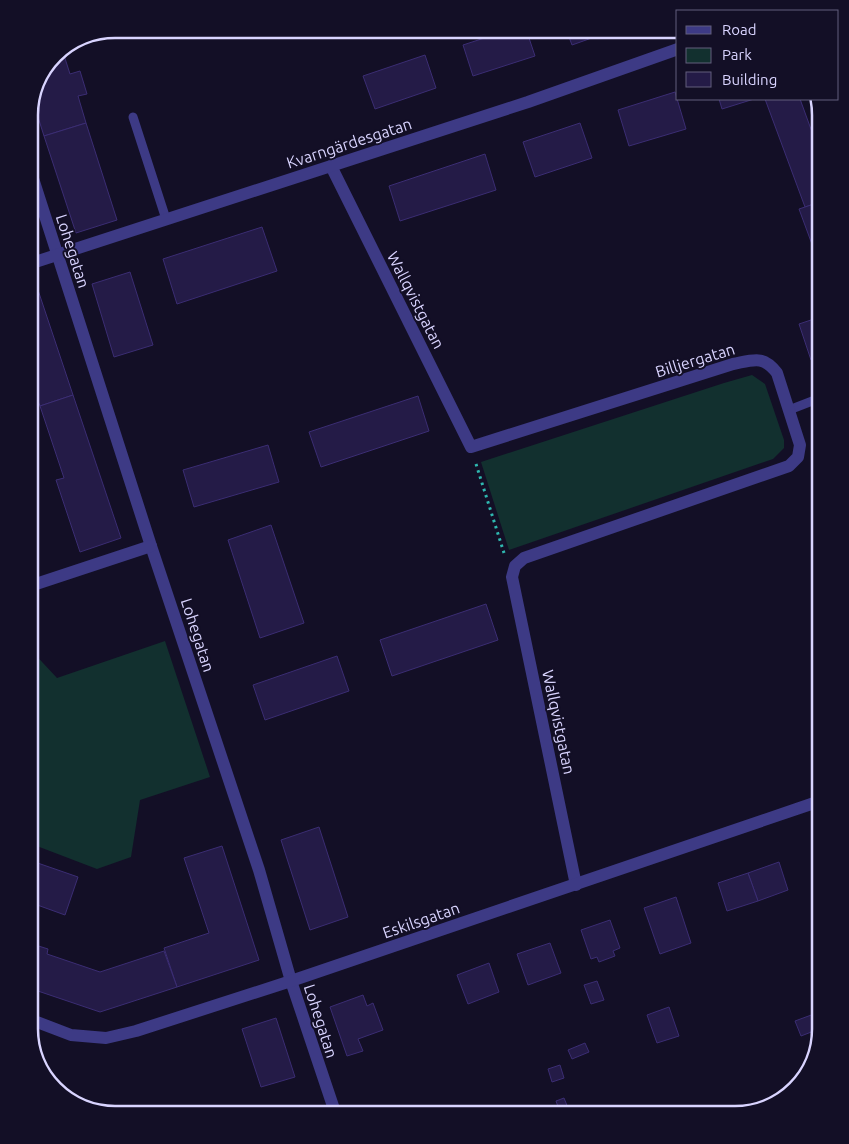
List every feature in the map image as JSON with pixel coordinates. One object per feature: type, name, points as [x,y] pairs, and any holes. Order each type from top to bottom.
[{"type":"street","name":"Kvarngärdesgatan","points":[[38,261],[528,102],[676,50]]},
{"type":"street","name":"Wallqvistgatan","points":[[331,166],[472,446]]},
{"type":"street","name":"Lohegatan","points":[[38,195],[151,546],[259,870],[291,981],[333,1106]]},
{"type":"street","name":"Billjergatan","points":[[472,446],[733,364],[758,359],[770,364],[778,373],[800,445],[798,457],[789,466],[524,558],[514,571]]},
{"type":"street","points":[[38,583],[151,546]]},
{"type":"street","name":"Wallqvistgatan","points":[[514,571],[576,885]]},
{"type":"street","name":"Eskilsgatan","points":[[38,1022],[71,1035],[106,1038],[136,1031],[291,981],[812,804]]},
{"type":"lane","points":[[133,117],[166,219]]},
{"type":"lane","points":[[789,410],[812,401]]},
{"type":"path","points":[[472,446],[484,493],[514,571]]},
{"type":"green space","points":[[752,375],[765,384],[784,440],[784,448],[773,459],[509,550],[481,462]]},
{"type":"green space","points":[[165,641],[210,777],[140,800],[131,857],[97,869],[38,846],[38,658],[57,678]]},
{"type":"building","points":[[484,38],[529,38],[535,56],[473,76],[463,45]]},
{"type":"building","points":[[569,38],[592,38],[572,45]]},
{"type":"building","points":[[425,55],[436,88],[375,109],[363,76]]},
{"type":"building","points":[[64,57],[70,74],[80,71],[87,94],[78,96],[86,123],[44,136],[38,117],[39,100],[43,85],[60,60]]},
{"type":"building","points":[[675,92],[686,129],[629,146],[618,110]]},
{"type":"building","points":[[719,100],[751,100],[722,109]]},
{"type":"building","points":[[765,100],[800,100],[812,132],[812,205],[805,207]]},
{"type":"building","points":[[86,123],[117,220],[76,233],[44,136]]},
{"type":"building","points":[[580,123],[592,158],[535,177],[523,142]]},
{"type":"building","points":[[485,154],[496,190],[400,221],[389,186]]},
{"type":"building","points":[[812,205],[812,244],[799,209]]},
{"type":"building","points":[[262,227],[277,271],[177,304],[163,259]]},
{"type":"building","points":[[130,272],[153,345],[114,357],[92,284]]},
{"type":"building","points":[[38,290],[73,395],[40,406],[38,401]]},
{"type":"building","points":[[812,320],[812,360],[811,360],[799,324]]},
{"type":"building","points":[[73,395],[121,538],[80,552],[56,480],[64,478],[40,406]]},
{"type":"building","points":[[418,396],[429,431],[321,467],[309,432]]},
{"type":"building","points":[[268,445],[279,482],[194,507],[183,470]]},
{"type":"building","points":[[271,525],[304,623],[260,638],[228,540]]},
{"type":"building","points":[[486,604],[498,640],[392,676],[380,640]]},
{"type":"building","points":[[337,656],[349,691],[265,720],[253,685]]},
{"type":"building","points":[[319,827],[348,917],[310,930],[281,840]]},
{"type":"building","points":[[222,846],[259,960],[177,987],[164,948],[209,933],[184,858]]},
{"type":"building","points":[[779,862],[788,890],[758,901],[748,873]]},
{"type":"building","points":[[38,863],[78,877],[65,915],[38,905]]},
{"type":"building","points":[[748,873],[758,901],[727,911],[718,883]]},
{"type":"building","points":[[676,897],[691,943],[660,954],[644,908]]},
{"type":"building","points":[[610,920],[620,948],[613,951],[615,956],[599,962],[597,957],[591,959],[581,930]]},
{"type":"building","points":[[550,943],[561,973],[528,985],[517,954]]},
{"type":"building","points":[[38,946],[48,949],[47,954],[100,972],[164,951],[177,987],[100,1012],[38,991]]},
{"type":"building","points":[[489,963],[499,992],[468,1004],[457,975]]},
{"type":"building","points":[[597,981],[604,1000],[591,1004],[584,985]]},
{"type":"building","points":[[363,995],[367,1006],[373,1003],[383,1030],[358,1039],[363,1051],[347,1056],[330,1007]]},
{"type":"building","points":[[669,1007],[679,1036],[657,1043],[647,1015]]},
{"type":"building","points":[[812,1015],[812,1032],[801,1036],[795,1021]]},
{"type":"building","points":[[276,1018],[295,1077],[261,1087],[242,1029]]},
{"type":"building","points":[[585,1043],[589,1052],[572,1059],[568,1050]]},
{"type":"building","points":[[560,1065],[564,1078],[552,1082],[548,1069]]},
{"type":"building","points":[[564,1098],[567,1106],[558,1106],[556,1101]]}]
